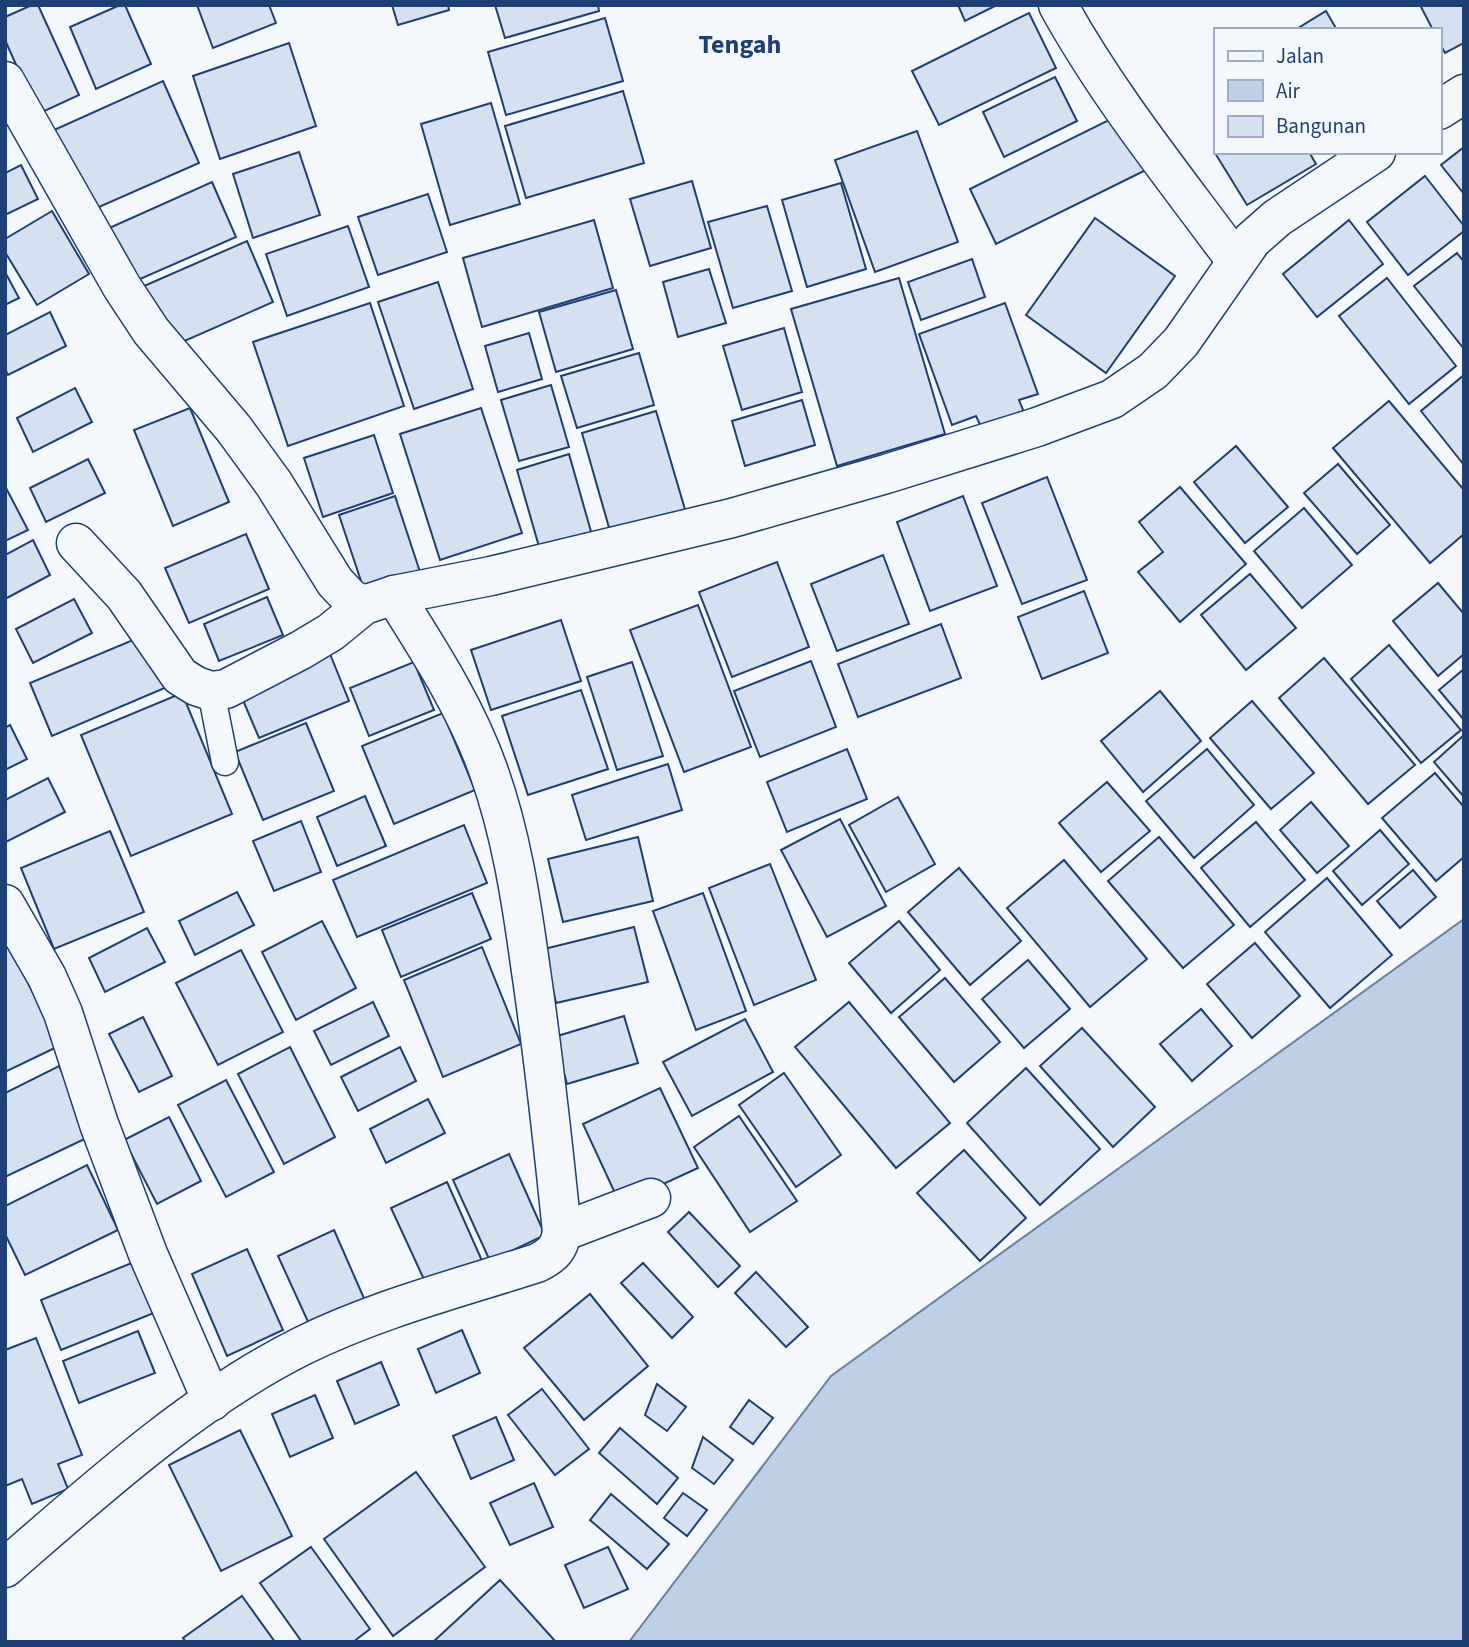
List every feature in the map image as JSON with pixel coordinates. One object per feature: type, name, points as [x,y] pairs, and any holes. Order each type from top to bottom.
[{"type":"street","points":[[1058,5],[1096,67],[1147,141],[1236,261]]},
{"type":"street","points":[[5,81],[122,287],[151,331],[234,429],[274,484],[335,582],[351,599],[379,600],[732,518],[1024,431],[1111,399],[1153,371],[1181,342],[1252,240],[1277,218],[1373,154]]},
{"type":"street","points":[[1441,109],[1464,94]]},
{"type":"street","points":[[76,543],[124,596],[180,676],[211,691],[226,689],[301,650],[379,600]]},
{"type":"street","points":[[5,1568],[99,1487],[212,1401],[302,1346],[354,1324],[549,1257],[555,1254],[559,1244],[562,1232],[552,1133],[530,962],[519,889],[502,814],[489,772],[467,720],[428,649],[379,600]]},
{"type":"street","points":[[5,904],[47,977],[63,1013],[99,1124],[148,1254],[212,1401]]},
{"type":"street","points":[[562,1232],[651,1198]]},
{"type":"lane","points":[[211,691],[225,762]]},
{"type":"water","points":[[1464,919],[1464,1642],[629,1642],[831,1376]]},
{"type":"building","points":[[38,5],[79,95],[38,114],[5,40],[5,17]]},
{"type":"building","points":[[125,5],[151,64],[96,89],[70,27]]},
{"type":"building","points":[[197,5],[269,5],[276,23],[213,48]]},
{"type":"building","points":[[392,5],[448,5],[449,10],[398,25]]},
{"type":"building","points":[[495,5],[598,5],[599,11],[505,38]]},
{"type":"building","points":[[958,5],[997,5],[965,21]]},
{"type":"building","points":[[1420,5],[1464,5],[1464,43],[1445,53],[1441,46],[1441,28],[1432,28]]},
{"type":"building","points":[[1326,11],[1336,28],[1298,28]]},
{"type":"building","points":[[1029,13],[1056,68],[939,125],[912,71]]},
{"type":"building","points":[[605,18],[623,81],[506,115],[488,52]]},
{"type":"building","points":[[289,43],[316,126],[220,159],[193,76]]},
{"type":"building","points":[[1055,77],[1077,121],[1004,157],[983,112]]},
{"type":"building","points":[[163,81],[199,163],[90,211],[54,130]]},
{"type":"building","points":[[623,91],[644,163],[526,198],[505,126]]},
{"type":"building","points":[[491,103],[520,204],[450,225],[421,124]]},
{"type":"building","points":[[1125,112],[1152,167],[996,244],[970,189]]},
{"type":"building","points":[[917,131],[958,242],[875,272],[835,160]]},
{"type":"building","points":[[1464,147],[1464,194],[1441,165]]},
{"type":"building","points":[[299,152],[320,215],[253,238],[233,174]]},
{"type":"building","points":[[1216,154],[1310,154],[1316,164],[1247,205]]},
{"type":"building","points":[[21,165],[38,199],[5,215],[5,173]]},
{"type":"building","points":[[1425,176],[1464,226],[1464,231],[1408,275],[1367,222]]},
{"type":"building","points":[[692,181],[711,248],[650,266],[630,199]]},
{"type":"building","points":[[212,182],[236,237],[131,283],[107,229]]},
{"type":"building","points":[[841,183],[866,269],[807,287],[782,200]]},
{"type":"building","points":[[428,194],[447,252],[378,275],[358,217]]},
{"type":"building","points":[[767,206],[792,291],[733,308],[708,222]]},
{"type":"building","points":[[52,211],[89,274],[37,305],[5,252],[5,239]]},
{"type":"building","points":[[1095,218],[1175,276],[1106,373],[1026,315]]},
{"type":"building","points":[[594,220],[613,288],[482,327],[463,258]]},
{"type":"building","points":[[1349,220],[1383,264],[1317,317],[1283,274]]},
{"type":"building","points":[[348,226],[369,287],[287,316],[266,254]]},
{"type":"building","points":[[247,241],[273,302],[171,347],[144,286]]},
{"type":"building","points":[[1457,253],[1464,262],[1464,349],[1414,286]]},
{"type":"building","points":[[972,259],[985,297],[921,320],[908,282]]},
{"type":"building","points":[[709,269],[726,323],[678,337],[663,282]]},
{"type":"building","points":[[5,272],[19,298],[5,305]]},
{"type":"building","points":[[899,278],[945,434],[837,466],[791,309]]},
{"type":"building","points":[[1387,278],[1456,366],[1409,404],[1339,316]]},
{"type":"building","points":[[438,282],[473,389],[414,409],[378,302]]},
{"type":"building","points":[[616,290],[633,349],[556,372],[539,312]]},
{"type":"building","points":[[370,303],[404,406],[288,446],[253,342]]},
{"type":"building","points":[[1005,303],[1038,394],[1019,400],[1025,415],[983,431],[976,416],[952,425],[919,334]]},
{"type":"building","points":[[50,312],[66,346],[8,375],[5,369],[5,335]]},
{"type":"building","points":[[784,328],[802,392],[742,410],[723,346]]},
{"type":"building","points":[[529,333],[542,379],[498,392],[485,346]]},
{"type":"building","points":[[639,353],[654,405],[577,428],[561,376]]},
{"type":"building","points":[[1464,375],[1464,465],[1421,411]]},
{"type":"building","points":[[551,385],[569,447],[519,461],[501,400]]},
{"type":"building","points":[[75,388],[92,422],[33,452],[17,418]]},
{"type":"building","points":[[802,400],[815,445],[745,466],[732,421]]},
{"type":"building","points":[[1389,401],[1464,490],[1464,534],[1430,563],[1333,448]]},
{"type":"building","points":[[190,408],[229,502],[173,526],[134,430]]},
{"type":"building","points":[[481,408],[522,533],[440,560],[400,434]]},
{"type":"building","points":[[656,411],[689,523],[614,545],[582,433]]},
{"type":"building","points":[[374,435],[393,493],[323,517],[304,458]]},
{"type":"building","points":[[1236,446],[1288,507],[1245,543],[1194,482]]},
{"type":"building","points":[[569,454],[592,535],[540,550],[517,470]]},
{"type":"building","points":[[88,459],[105,493],[46,522],[30,488]]},
{"type":"building","points":[[1338,464],[1390,525],[1357,554],[1304,493]]},
{"type":"building","points":[[1047,477],[1087,580],[1022,604],[982,503]]},
{"type":"building","points":[[5,486],[28,530],[5,541]]},
{"type":"building","points":[[1180,487],[1246,564],[1180,622],[1138,572],[1163,552],[1139,522]]},
{"type":"building","points":[[395,496],[423,581],[367,599],[339,515]]},
{"type":"building","points":[[963,496],[997,586],[930,611],[897,522]]},
{"type":"building","points":[[1304,508],[1352,565],[1302,608],[1254,551]]},
{"type":"building","points":[[246,534],[269,589],[189,623],[165,568]]},
{"type":"building","points":[[33,540],[50,575],[5,599],[5,555]]},
{"type":"building","points":[[883,555],[909,624],[837,651],[811,584]]},
{"type":"building","points":[[777,562],[809,647],[732,677],[699,592]]},
{"type":"building","points":[[1250,574],[1296,628],[1246,670],[1201,615]]},
{"type":"building","points":[[1438,583],[1464,614],[1464,654],[1438,676],[1393,621]]},
{"type":"building","points":[[1084,591],[1108,653],[1042,679],[1018,617]]},
{"type":"building","points":[[267,597],[283,635],[219,661],[204,624]]},
{"type":"building","points":[[74,599],[92,633],[33,663],[16,629]]},
{"type":"building","points":[[698,605],[751,747],[684,772],[630,630]]},
{"type":"building","points":[[561,620],[581,681],[491,710],[471,650]]},
{"type":"building","points":[[941,624],[961,678],[858,717],[838,664]]},
{"type":"building","points":[[145,635],[167,687],[52,736],[30,683]]},
{"type":"building","points":[[1389,645],[1461,730],[1421,763],[1351,679]]},
{"type":"building","points":[[328,649],[349,701],[259,738],[237,686]]},
{"type":"building","points":[[1324,658],[1415,765],[1368,804],[1279,698]]},
{"type":"building","points":[[811,661],[836,727],[760,757],[734,691]]},
{"type":"building","points":[[414,662],[434,710],[369,736],[350,688]]},
{"type":"building","points":[[632,662],[663,756],[617,770],[587,677]]},
{"type":"building","points":[[1464,669],[1464,720],[1439,690]]},
{"type":"building","points":[[581,690],[608,769],[528,795],[502,716]]},
{"type":"building","points":[[1160,691],[1201,741],[1143,792],[1101,741]]},
{"type":"building","points":[[182,693],[232,814],[131,856],[81,735]]},
{"type":"building","points":[[1252,701],[1314,773],[1271,809],[1210,738]]},
{"type":"building","points":[[443,713],[475,790],[394,824],[362,746]]},
{"type":"building","points":[[306,723],[334,791],[263,820],[235,752]]},
{"type":"building","points":[[10,725],[27,759],[5,770],[5,728]]},
{"type":"building","points":[[1464,735],[1464,797],[1434,762]]},
{"type":"building","points":[[847,749],[867,799],[787,832],[767,782]]},
{"type":"building","points":[[1207,749],[1254,805],[1194,858],[1146,801]]},
{"type":"building","points":[[668,764],[682,810],[586,840],[572,795]]},
{"type":"building","points":[[1435,773],[1464,807],[1464,857],[1436,881],[1382,818]]},
{"type":"building","points":[[48,778],[65,812],[6,842],[5,800]]},
{"type":"building","points":[[1107,782],[1150,831],[1101,872],[1059,823]]},
{"type":"building","points":[[365,796],[386,846],[337,866],[317,817]]},
{"type":"building","points":[[898,797],[935,864],[886,892],[849,825]]},
{"type":"building","points":[[1311,802],[1349,846],[1317,873],[1280,830]]},
{"type":"building","points":[[840,819],[886,906],[827,937],[781,850]]},
{"type":"building","points":[[301,821],[321,872],[274,891],[253,841]]},
{"type":"building","points":[[1256,822],[1305,880],[1250,927],[1201,868]]},
{"type":"building","points":[[464,825],[487,883],[357,937],[333,880]]},
{"type":"building","points":[[1380,830],[1409,864],[1362,905],[1333,871]]},
{"type":"building","points":[[110,831],[144,912],[54,949],[21,868]]},
{"type":"building","points":[[638,837],[653,901],[563,922],[548,859]]},
{"type":"building","points":[[1159,837],[1234,925],[1183,968],[1108,881]]},
{"type":"building","points":[[1064,860],[1147,959],[1090,1007],[1007,908]]},
{"type":"building","points":[[770,864],[816,980],[754,1005],[709,888]]},
{"type":"building","points":[[959,868],[1021,941],[970,985],[908,912]]},
{"type":"building","points":[[1413,870],[1436,897],[1400,928],[1377,901]]},
{"type":"building","points":[[1327,878],[1392,955],[1330,1008],[1265,932]]},
{"type":"building","points":[[237,892],[254,925],[195,955],[179,921]]},
{"type":"building","points":[[472,893],[491,939],[401,977],[382,930]]},
{"type":"building","points":[[703,893],[746,1011],[696,1030],[653,911]]},
{"type":"building","points":[[322,921],[356,988],[296,1020],[262,952]]},
{"type":"building","points":[[899,921],[940,970],[891,1013],[849,963]]},
{"type":"building","points":[[634,927],[648,982],[556,1003],[544,949]]},
{"type":"building","points":[[147,928],[165,962],[105,992],[89,958]]},
{"type":"building","points":[[5,936],[59,1046],[5,1072]]},
{"type":"building","points":[[1255,943],[1300,996],[1252,1038],[1207,984]]},
{"type":"building","points":[[482,947],[521,1044],[443,1077],[404,980]]},
{"type":"building","points":[[241,950],[283,1032],[218,1065],[176,983]]},
{"type":"building","points":[[1028,960],[1070,1009],[1024,1048],[982,999]]},
{"type":"building","points":[[945,978],[1000,1042],[954,1082],[899,1017]]},
{"type":"building","points":[[373,1002],[389,1036],[331,1065],[314,1031]]},
{"type":"building","points":[[849,1002],[950,1123],[896,1168],[795,1047]]},
{"type":"building","points":[[1201,1009],[1232,1046],[1192,1081],[1160,1044]]},
{"type":"building","points":[[624,1016],[638,1063],[567,1084],[554,1037]]},
{"type":"building","points":[[143,1017],[172,1076],[139,1092],[109,1034]]},
{"type":"building","points":[[745,1019],[773,1072],[692,1116],[663,1062]]},
{"type":"building","points":[[1082,1028],[1155,1107],[1113,1147],[1040,1066]]},
{"type":"building","points":[[290,1047],[335,1137],[284,1164],[238,1074]]},
{"type":"building","points":[[400,1047],[416,1081],[358,1111],[341,1077]]},
{"type":"building","points":[[59,1066],[93,1135],[5,1177],[5,1093]]},
{"type":"building","points":[[1026,1068],[1100,1149],[1040,1205],[967,1123]]},
{"type":"building","points":[[784,1073],[841,1155],[796,1187],[739,1105]]},
{"type":"building","points":[[226,1080],[274,1172],[226,1197],[178,1105]]},
{"type":"building","points":[[660,1088],[698,1168],[620,1204],[583,1124]]},
{"type":"building","points":[[428,1099],[445,1133],[386,1163],[370,1129]]},
{"type":"building","points":[[739,1116],[797,1201],[750,1232],[694,1147]]},
{"type":"building","points":[[169,1117],[201,1181],[157,1204],[124,1140]]},
{"type":"building","points":[[964,1150],[1026,1218],[980,1261],[917,1193]]},
{"type":"building","points":[[509,1154],[545,1235],[490,1261],[453,1180]]},
{"type":"building","points":[[87,1165],[118,1230],[25,1275],[5,1234],[5,1206]]},
{"type":"building","points":[[447,1182],[483,1263],[428,1288],[391,1208]]},
{"type":"building","points":[[689,1212],[740,1266],[718,1287],[668,1232]]},
{"type":"building","points":[[334,1230],[370,1312],[315,1337],[278,1256]]},
{"type":"building","points":[[247,1249],[283,1330],[227,1356],[192,1274]]},
{"type":"building","points":[[134,1262],[154,1313],[61,1350],[41,1300]]},
{"type":"building","points":[[643,1263],[693,1317],[672,1338],[621,1283]]},
{"type":"building","points":[[756,1272],[808,1327],[786,1347],[735,1293]]},
{"type":"building","points":[[590,1294],[648,1366],[584,1420],[524,1348]]},
{"type":"building","points":[[462,1330],[480,1373],[436,1393],[418,1349]]},
{"type":"building","points":[[138,1331],[155,1373],[79,1403],[63,1361]]},
{"type":"building","points":[[36,1338],[82,1455],[58,1464],[68,1489],[32,1504],[22,1479],[5,1486],[5,1350]]},
{"type":"building","points":[[381,1362],[399,1405],[355,1424],[337,1381]]},
{"type":"building","points":[[657,1384],[686,1407],[667,1431],[645,1415]]},
{"type":"building","points":[[542,1389],[589,1449],[555,1475],[508,1415]]},
{"type":"building","points":[[315,1395],[333,1438],[290,1457],[272,1414]]},
{"type":"building","points":[[749,1400],[773,1418],[753,1444],[730,1427]]},
{"type":"building","points":[[496,1417],[514,1460],[471,1479],[453,1436]]},
{"type":"building","points":[[620,1428],[678,1478],[657,1504],[599,1453]]},
{"type":"building","points":[[240,1430],[292,1536],[221,1571],[169,1465]]},
{"type":"building","points":[[703,1437],[733,1460],[714,1484],[692,1468]]},
{"type":"building","points":[[416,1472],[485,1567],[393,1636],[324,1539]]},
{"type":"building","points":[[534,1483],[553,1527],[510,1545],[490,1503]]},
{"type":"building","points":[[683,1493],[707,1510],[687,1536],[664,1518]]},
{"type":"building","points":[[611,1494],[669,1544],[647,1569],[590,1520]]},
{"type":"building","points":[[311,1547],[370,1629],[353,1642],[302,1642],[260,1583]]},
{"type":"building","points":[[608,1547],[628,1589],[584,1608],[565,1565]]},
{"type":"building","points":[[500,1580],[556,1642],[433,1642]]},
{"type":"building","points":[[242,1596],[275,1642],[186,1642],[183,1638]]},
{"type":"district","name":"Tengah","points":[[740,44]]}]
